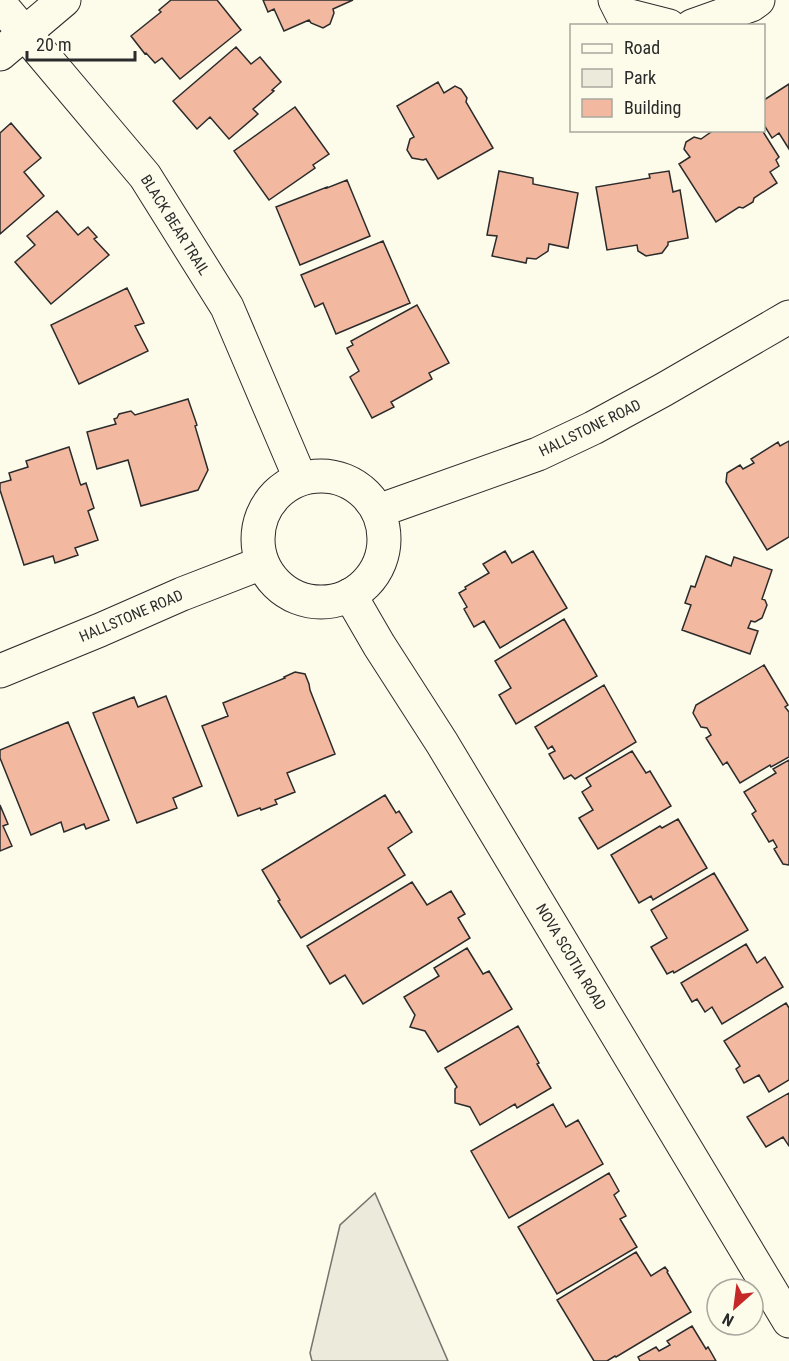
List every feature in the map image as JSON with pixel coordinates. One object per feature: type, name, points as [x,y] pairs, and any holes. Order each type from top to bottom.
[{"type":"street","points":[[0,54],[64,0]]},
{"type":"street","points":[[698,24],[751,5],[758,0]]},
{"type":"street","name":"BLACK BEAR TRAIL","points":[[0,4],[145,176],[227,307],[300,478]]},
{"type":"street","points":[[616,13],[661,24]]},
{"type":"street","name":"HALLSTONE ROAD","points":[[378,511],[538,454],[594,428],[789,317]]},
{"type":"street","points":[[315,475],[345,480],[370,498],[378,511],[383,526],[382,557],[366,583],[339,600],[309,601],[294,596],[280,588],[262,563],[257,534],[260,519],[275,494],[300,478],[315,475]]},
{"type":"street","name":"HALLSTONE ROAD","points":[[0,671],[182,594],[262,563]]},
{"type":"street","name":"NOVA SCOTIA ROAD","points":[[350,595],[442,743],[789,1321]]},
{"type":"green space","points":[[375,1193],[448,1361],[312,1361],[310,1353],[340,1225]]},
{"type":"building","points":[[171,0],[217,0],[241,30],[180,79],[162,58],[155,63],[131,36],[161,12],[159,10]]},
{"type":"building","points":[[263,0],[353,0],[333,9],[330,24],[323,28],[309,20],[284,31],[274,9],[268,12]]},
{"type":"building","points":[[236,47],[251,64],[260,57],[281,82],[253,109],[258,114],[229,139],[210,117],[197,129],[173,101]]},
{"type":"building","points":[[438,82],[444,93],[455,86],[461,89],[467,98],[466,102],[493,148],[438,179],[426,159],[412,158],[407,150],[410,139],[414,137],[397,106]]},
{"type":"building","points":[[789,84],[789,149],[779,133],[772,138],[765,127],[765,99]]},
{"type":"building","points":[[295,107],[329,154],[313,165],[315,168],[269,200],[234,151]]},
{"type":"building","points":[[11,123],[41,158],[24,172],[44,196],[0,234],[0,133]]},
{"type":"building","points":[[711,132],[763,132],[779,157],[776,160],[779,166],[770,172],[777,183],[754,198],[753,202],[743,208],[739,207],[716,222],[679,164],[690,157],[684,149],[686,142],[694,137],[701,139]]},
{"type":"building","points":[[499,171],[533,178],[533,184],[578,193],[568,248],[549,244],[548,251],[536,259],[527,258],[526,263],[492,256],[497,236],[487,235]]},
{"type":"building","points":[[669,171],[673,192],[680,190],[688,238],[668,242],[662,253],[646,256],[638,251],[637,245],[607,250],[596,187],[650,178],[649,174]]},
{"type":"building","points":[[347,180],[370,236],[300,265],[276,207]]},
{"type":"building","points":[[57,211],[78,235],[88,227],[97,237],[94,239],[109,255],[51,304],[15,262],[35,245],[27,236]]},
{"type":"building","points":[[383,241],[410,303],[336,334],[323,303],[315,307],[301,275]]},
{"type":"building","points":[[127,288],[144,323],[135,326],[148,351],[79,384],[51,325]]},
{"type":"building","points":[[417,305],[449,363],[429,373],[432,379],[391,402],[394,407],[372,418],[350,377],[359,371],[347,348],[353,345],[351,341]]},
{"type":"building","points":[[188,399],[208,470],[198,490],[141,506],[128,460],[97,469],[87,432],[116,424],[114,419],[119,414],[131,411],[135,415]]},
{"type":"building","points":[[789,441],[789,537],[767,550],[726,482],[727,473],[740,465],[743,469],[754,463],[751,459],[778,442],[780,446]]},
{"type":"building","points":[[69,447],[80,483],[81,485],[86,483],[94,508],[88,511],[98,540],[75,548],[78,555],[55,563],[53,556],[24,565],[0,490],[0,483],[11,480],[9,473],[28,467],[26,461]]},
{"type":"building","points":[[505,551],[512,563],[533,551],[567,608],[500,648],[484,621],[474,627],[464,609],[467,607],[459,593],[489,573],[483,564]]},
{"type":"building","points":[[706,556],[731,566],[734,557],[772,570],[762,599],[767,605],[762,618],[755,622],[751,621],[748,628],[758,631],[750,654],[682,630],[691,605],[685,603],[691,586],[695,587]]},
{"type":"building","points":[[564,619],[597,676],[516,724],[499,695],[511,688],[495,661]]},
{"type":"building","points":[[764,665],[788,705],[785,707],[789,712],[789,757],[771,767],[770,765],[740,783],[727,762],[723,765],[706,738],[711,735],[707,728],[701,727],[693,713],[696,705]]},
{"type":"building","points":[[295,672],[305,674],[335,754],[287,773],[295,792],[275,800],[277,804],[238,816],[202,726],[228,716],[223,703]]},
{"type":"building","points":[[604,685],[636,742],[575,779],[571,775],[564,779],[549,754],[555,751],[552,746],[548,749],[535,727]]},
{"type":"building","points":[[166,696],[202,786],[173,798],[177,808],[137,823],[93,713],[134,697],[138,707]]},
{"type":"building","points":[[68,722],[109,820],[86,829],[84,824],[64,832],[61,822],[31,835],[0,758],[0,750]]},
{"type":"building","points":[[632,751],[646,773],[650,771],[671,806],[598,849],[579,818],[593,810],[582,792],[591,786],[586,778]]},
{"type":"building","points":[[789,760],[789,865],[783,864],[774,849],[777,847],[773,840],[769,842],[752,814],[756,811],[744,792],[776,773],[773,769]]},
{"type":"building","points":[[385,795],[396,813],[399,811],[412,832],[388,848],[405,875],[301,938],[262,870]]},
{"type":"building","points":[[0,805],[8,824],[3,826],[12,846],[0,851]]},
{"type":"building","points":[[678,819],[707,868],[653,900],[651,896],[639,903],[611,855],[660,826],[662,828]]},
{"type":"building","points":[[714,873],[748,930],[674,973],[673,971],[667,974],[651,947],[667,938],[651,910]]},
{"type":"building","points":[[412,882],[427,905],[451,891],[465,914],[458,918],[470,938],[363,1004],[345,975],[330,984],[307,946]]},
{"type":"building","points":[[746,944],[757,963],[765,957],[783,987],[722,1024],[712,1007],[705,1012],[697,999],[692,1002],[681,983]]},
{"type":"building","points":[[467,948],[483,974],[489,971],[512,1009],[438,1052],[425,1031],[410,1027],[415,1015],[404,997],[439,976],[434,968]]},
{"type":"building","points":[[786,1003],[789,1008],[789,1080],[769,1092],[759,1075],[744,1083],[736,1069],[740,1066],[724,1041]]},
{"type":"building","points":[[518,1026],[551,1088],[517,1108],[515,1104],[480,1125],[470,1107],[455,1103],[457,1087],[445,1068]]},
{"type":"building","points":[[789,1093],[789,1146],[783,1137],[766,1147],[747,1117]]},
{"type":"building","points":[[553,1104],[566,1127],[578,1120],[603,1164],[509,1218],[471,1151]]},
{"type":"building","points":[[609,1173],[619,1191],[614,1195],[626,1216],[620,1219],[637,1247],[557,1294],[518,1227]]},
{"type":"building","points":[[636,1252],[651,1276],[665,1267],[691,1312],[616,1357],[607,1361],[594,1361],[557,1300]]},
{"type":"building","points":[[692,1326],[716,1361],[640,1361],[638,1357],[656,1347],[659,1351],[670,1345],[667,1341]]}]
